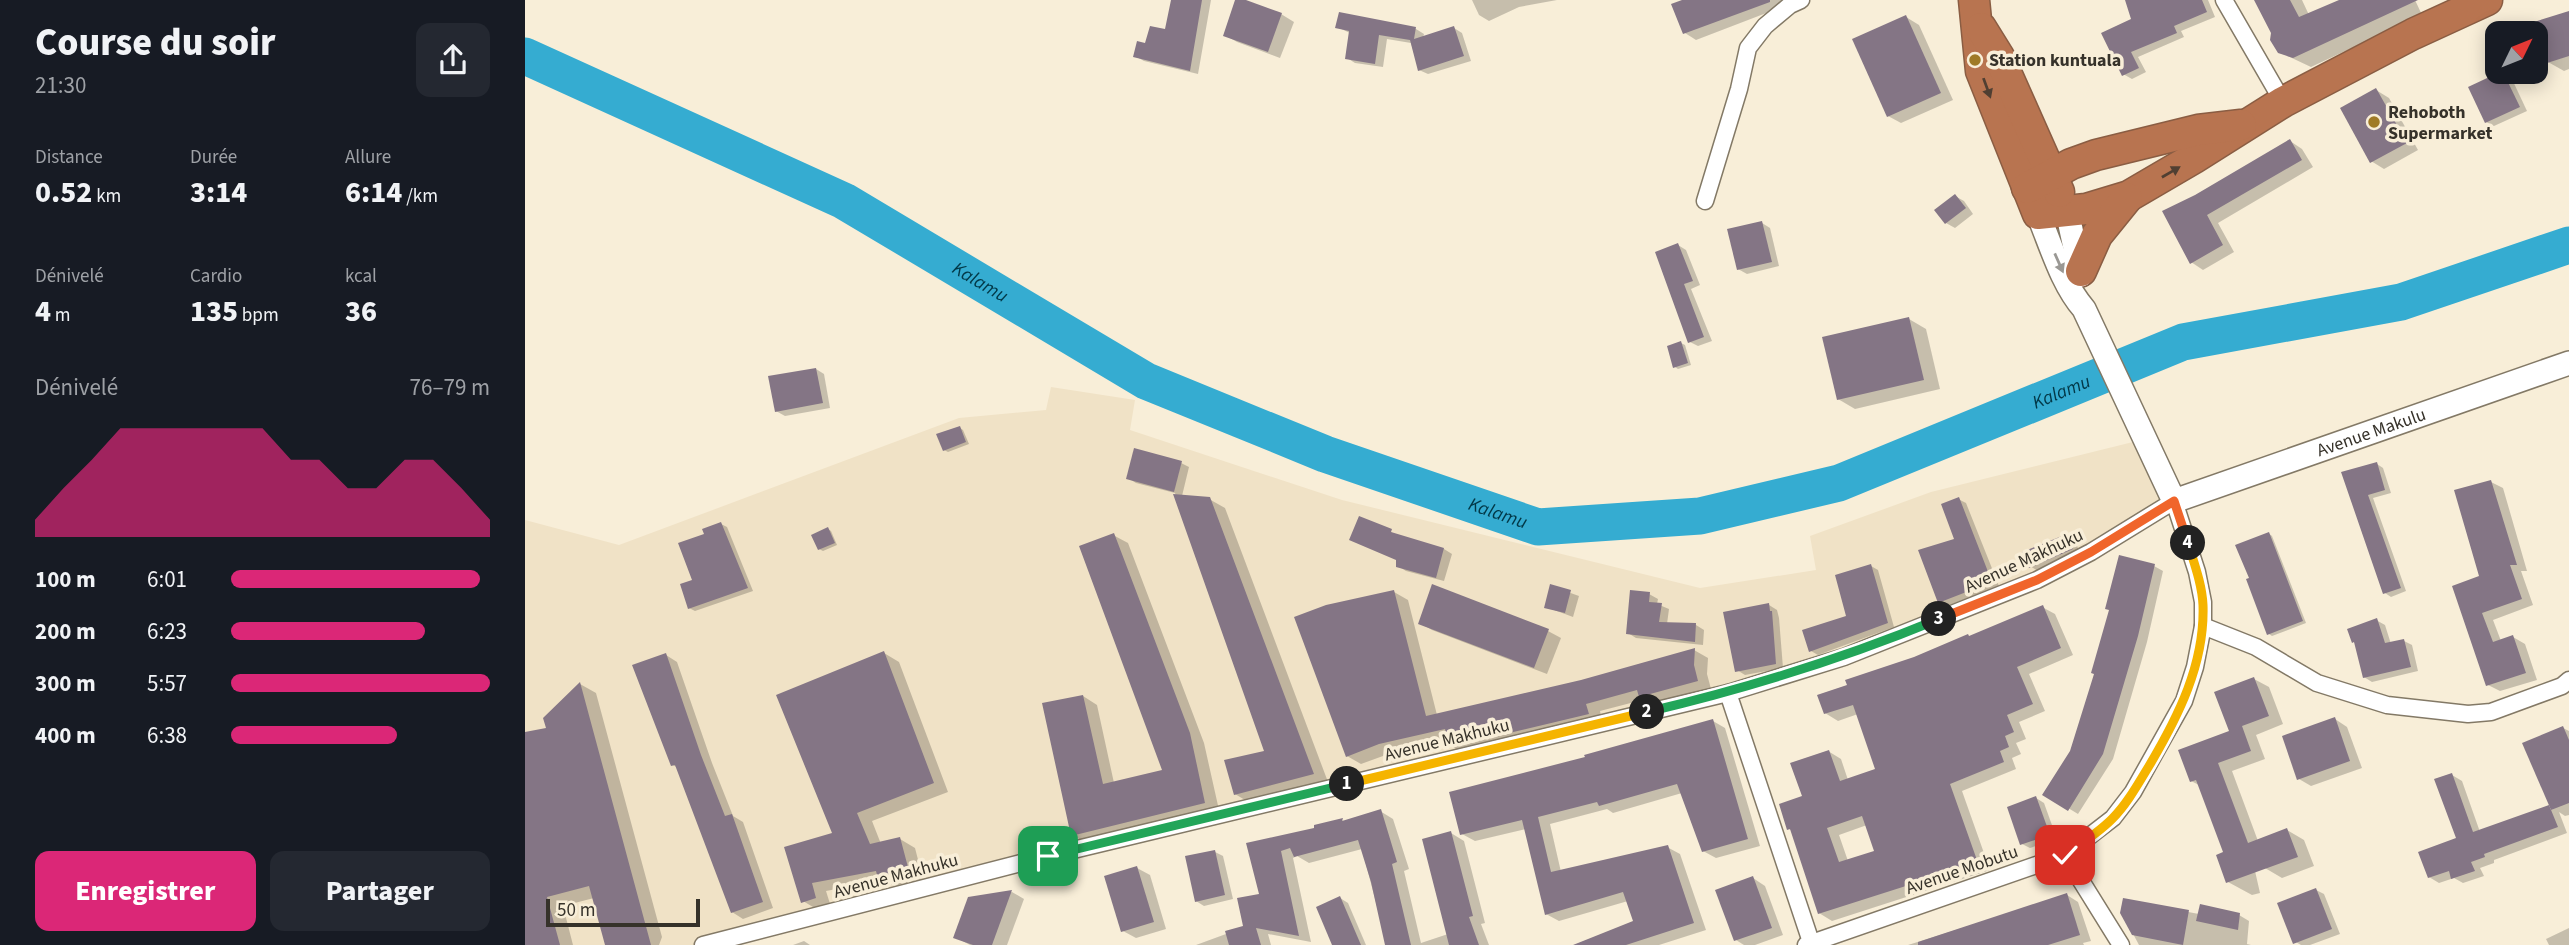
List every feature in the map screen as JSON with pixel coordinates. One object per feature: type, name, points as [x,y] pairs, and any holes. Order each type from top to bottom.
[{"type":"highway","points":[[2046,197],[2097,207],[2129,196],[2283,102],[2413,34],[2487,0]]},
{"type":"highway","points":[[1975,11],[1999,57],[2027,124],[2046,197]]},
{"type":"highway","points":[[1975,11],[1981,71],[2046,197]]},
{"type":"highway","points":[[2027,124],[2070,146],[2096,155]]},
{"type":"highway","points":[[2046,197],[2071,164],[2096,155],[2198,130],[2245,125]]},
{"type":"highway","points":[[2081,271],[2097,235],[2129,196]]},
{"type":"main road","points":[[2046,197],[2081,271],[2087,317]]},
{"type":"main road","points":[[2046,197],[2063,273],[2087,317],[2174,501]]},
{"type":"main road","name":"Avenue Makulu","points":[[2174,501],[2569,363]]},
{"type":"street","points":[[1705,201],[1739,89],[1748,48],[1765,26],[1790,5],[1801,0]]},
{"type":"street","points":[[2224,0],[2283,102]]},
{"type":"street","name":"Avenue Mobutu","points":[[1810,944],[2065,855],[2113,818],[2133,792],[2184,701],[2195,667],[2203,626],[2203,603],[2197,572],[2174,501]]},
{"type":"street","name":"Avenue Makhuku","points":[[703,945],[1048,856],[1728,693],[1845,657],[2037,580],[2091,552],[2174,501]]},
{"type":"street","points":[[2203,626],[2256,647],[2317,683],[2386,705],[2468,714],[2491,712],[2567,684]]},
{"type":"street","points":[[1728,693],[1810,944]]},
{"type":"street","points":[[2065,855],[2121,945]]},
{"type":"shaded area","points":[[1051,387],[1135,400],[1130,430],[1342,500],[1700,588],[1816,570],[1810,536],[1931,492],[2137,441],[2169,509],[2059,567],[1873,643],[1714,692],[696,945],[525,945],[525,520],[619,545],[959,418],[1046,410]]},
{"type":"building","points":[[1171,0],[1202,0],[1190,71],[1133,57],[1137,41],[1145,43],[1150,26],[1165,29]]},
{"type":"building","points":[[1235,0],[1246,0],[1282,13],[1268,52],[1223,36]]},
{"type":"building","points":[[1682,0],[1770,2],[1683,34],[1671,4]]},
{"type":"building","points":[[2125,0],[2202,0],[2207,12],[2174,26],[2177,33],[2131,52],[2139,68],[2122,76],[2101,33],[2131,19]]},
{"type":"building","points":[[2254,0],[2290,0],[2299,17],[2339,0],[2418,0],[2293,58],[2278,53]]},
{"type":"building","points":[[2569,11],[2569,56],[2548,63],[2548,21],[2537,21]]},
{"type":"building","points":[[1339,12],[1416,27],[1414,39],[1454,26],[1464,56],[1418,71],[1410,40],[1379,35],[1375,64],[1345,59],[1349,31],[1335,28]]},
{"type":"building","points":[[1906,15],[1941,93],[1887,117],[1852,39]]},
{"type":"building","points":[[2485,79],[2485,84],[2509,84],[2520,107],[2485,123],[2468,87]]},
{"type":"building","points":[[2376,88],[2407,143],[2370,163],[2340,108]]},
{"type":"building","points":[[2290,139],[2302,160],[2207,215],[2223,245],[2190,264],[2162,211],[2195,195]]},
{"type":"building","points":[[1955,194],[1966,208],[1945,224],[1934,210]]},
{"type":"building","points":[[1762,221],[1772,262],[1737,270],[1727,229]]},
{"type":"building","points":[[1678,243],[1693,281],[1684,284],[1704,337],[1688,343],[1655,252]]},
{"type":"building","points":[[1909,317],[1924,380],[1837,400],[1822,337]]},
{"type":"building","points":[[1681,341],[1688,363],[1673,368],[1667,346]]},
{"type":"building","points":[[816,368],[823,403],[775,412],[768,376]]},
{"type":"building","points":[[960,426],[966,442],[943,451],[936,434]]},
{"type":"building","points":[[1134,448],[1182,461],[1174,492],[1126,479]]},
{"type":"building","points":[[2377,462],[2385,490],[2368,495],[2401,588],[2383,594],[2341,472]]},
{"type":"building","points":[[2491,480],[2517,565],[2510,565],[2522,599],[2482,613],[2493,642],[2513,635],[2526,673],[2486,686],[2452,586],[2479,576],[2454,490]]},
{"type":"building","points":[[1173,494],[1210,497],[1314,774],[1234,795],[1224,760],[1264,751]]},
{"type":"building","points":[[1959,497],[1992,582],[1938,603],[1918,550],[1954,539],[1941,504]]},
{"type":"building","points":[[1359,516],[1392,529],[1391,532],[1444,548],[1436,578],[1396,567],[1396,560],[1349,540]]},
{"type":"building","points":[[721,522],[748,588],[688,609],[680,584],[692,580],[678,543],[704,534],[702,529]]},
{"type":"building","points":[[828,527],[835,543],[818,550],[811,535]]},
{"type":"building","points":[[2269,532],[2303,621],[2267,635],[2246,579],[2249,578],[2235,545]]},
{"type":"building","points":[[1114,533],[1190,733],[1205,803],[1071,836],[1042,703],[1083,695],[1103,784],[1162,770],[1079,546]]},
{"type":"building","points":[[2067,534],[2073,549],[2029,568],[2022,552]]},
{"type":"building","points":[[2119,555],[2155,564],[2138,636],[2103,754],[2068,811],[2042,795],[2070,751],[2094,674],[2091,673],[2109,610],[2105,609]]},
{"type":"building","points":[[1871,564],[1888,623],[1809,652],[1802,630],[1846,616],[1835,575]]},
{"type":"building","points":[[1432,584],[1549,629],[1534,668],[1418,624]]},
{"type":"building","points":[[1550,584],[1571,590],[1565,613],[1544,608]]},
{"type":"building","points":[[1394,590],[1426,716],[1581,680],[1695,648],[1694,665],[1698,681],[1639,697],[1637,690],[1586,704],[1589,714],[1450,747],[1445,729],[1379,744],[1346,757],[1294,617],[1326,605]]},
{"type":"building","points":[[1630,590],[1650,592],[1649,602],[1662,603],[1659,622],[1696,623],[1695,642],[1626,634]]},
{"type":"building","points":[[1769,603],[1776,664],[1735,672],[1723,612]]},
{"type":"building","points":[[2043,605],[2061,648],[2017,667],[2033,704],[2007,715],[2014,732],[2005,736],[2009,747],[2000,751],[2004,762],[1950,784],[1978,863],[1818,914],[1779,804],[1802,796],[1790,763],[1829,750],[1840,781],[1875,769],[1853,705],[1824,714],[1817,695],[1847,685],[1845,680],[1914,657],[1968,634],[1969,636]],"holes":[[[1862,816],[1874,851],[1839,862],[1827,828]]]},
{"type":"building","points":[[2377,618],[2385,643],[2404,639],[2411,667],[2363,678],[2354,642],[2352,643],[2347,629]]},
{"type":"building","points":[[884,651],[934,783],[857,813],[870,844],[900,837],[909,871],[878,879],[876,871],[812,883],[816,898],[801,903],[784,847],[832,833],[776,695]]},
{"type":"building","points":[[666,653],[701,755],[725,816],[732,814],[763,902],[731,913],[675,765],[671,766],[632,665]]},
{"type":"building","points":[[2254,677],[2269,716],[2242,726],[2251,751],[2218,763],[2248,843],[2287,828],[2298,857],[2226,883],[2216,855],[2223,852],[2196,780],[2190,782],[2178,750],[2229,731],[2214,692]]},
{"type":"building","points":[[580,682],[651,945],[605,945],[589,886],[547,897],[560,945],[525,945],[525,732],[546,728],[543,718]]},
{"type":"building","points":[[2335,717],[2350,761],[2297,780],[2282,736]]},
{"type":"building","points":[[1713,719],[1748,839],[1702,852],[1677,784],[1599,806],[1597,802],[1538,817],[1551,872],[1668,845],[1694,923],[1626,945],[1573,945],[1633,921],[1623,892],[1545,915],[1522,820],[1460,835],[1449,792],[1585,757],[1584,755]]},
{"type":"building","points":[[2563,726],[2569,740],[2569,803],[2551,810],[2522,743]]},
{"type":"building","points":[[2452,773],[2473,832],[2549,805],[2558,827],[2484,854],[2485,857],[2471,862],[2475,871],[2451,879],[2449,871],[2428,878],[2418,852],[2456,838],[2434,779]]},
{"type":"building","points":[[2036,796],[2050,835],[2020,845],[2007,807]]},
{"type":"building","points":[[1381,809],[1397,862],[1392,864],[1411,945],[1385,945],[1371,882],[1358,840],[1294,857],[1290,848],[1281,851],[1299,936],[1256,928],[1261,945],[1229,945],[1225,931],[1243,926],[1237,898],[1259,894],[1246,843],[1314,828],[1314,825],[1343,818],[1342,821]]},
{"type":"building","points":[[1451,831],[1473,916],[1469,917],[1479,945],[1449,945],[1422,839]]},
{"type":"building","points":[[1215,850],[1225,895],[1195,902],[1185,856]]},
{"type":"building","points":[[1137,866],[1154,922],[1121,932],[1104,876]]},
{"type":"building","points":[[1753,876],[1772,928],[1734,941],[1715,890]]},
{"type":"building","points":[[2316,888],[2332,929],[2293,944],[2277,903]]},
{"type":"building","points":[[1012,890],[992,945],[973,945],[953,938],[968,897]]},
{"type":"building","points":[[2067,893],[2080,935],[2048,945],[1918,945],[1918,942]]},
{"type":"building","points":[[1340,896],[1361,945],[1332,945],[1316,907]]},
{"type":"building","points":[[2123,898],[2189,910],[2183,945],[2132,935],[2120,913]]},
{"type":"building","points":[[2200,904],[2240,913],[2238,930],[2196,921]]},
{"type":"waterway","name":"Kalamu","points":[[525,56],[844,201],[1146,381],[1325,454],[1538,527],[1700,516],[1839,483],[2183,342],[2401,302],[2569,245]]},
{"type":"place","name":"Station kuntuala","points":[[1975,60]]},
{"type":"place","name":"Rehoboth Supermarket","points":[[2374,122]]},
{"type":"route","points":[[1048,856],[1728,693],[1845,657],[2037,580],[2091,552],[2174,501],[2197,572],[2203,603],[2203,626],[2195,667],[2184,701],[2133,792],[2113,818],[2065,855]]}]
